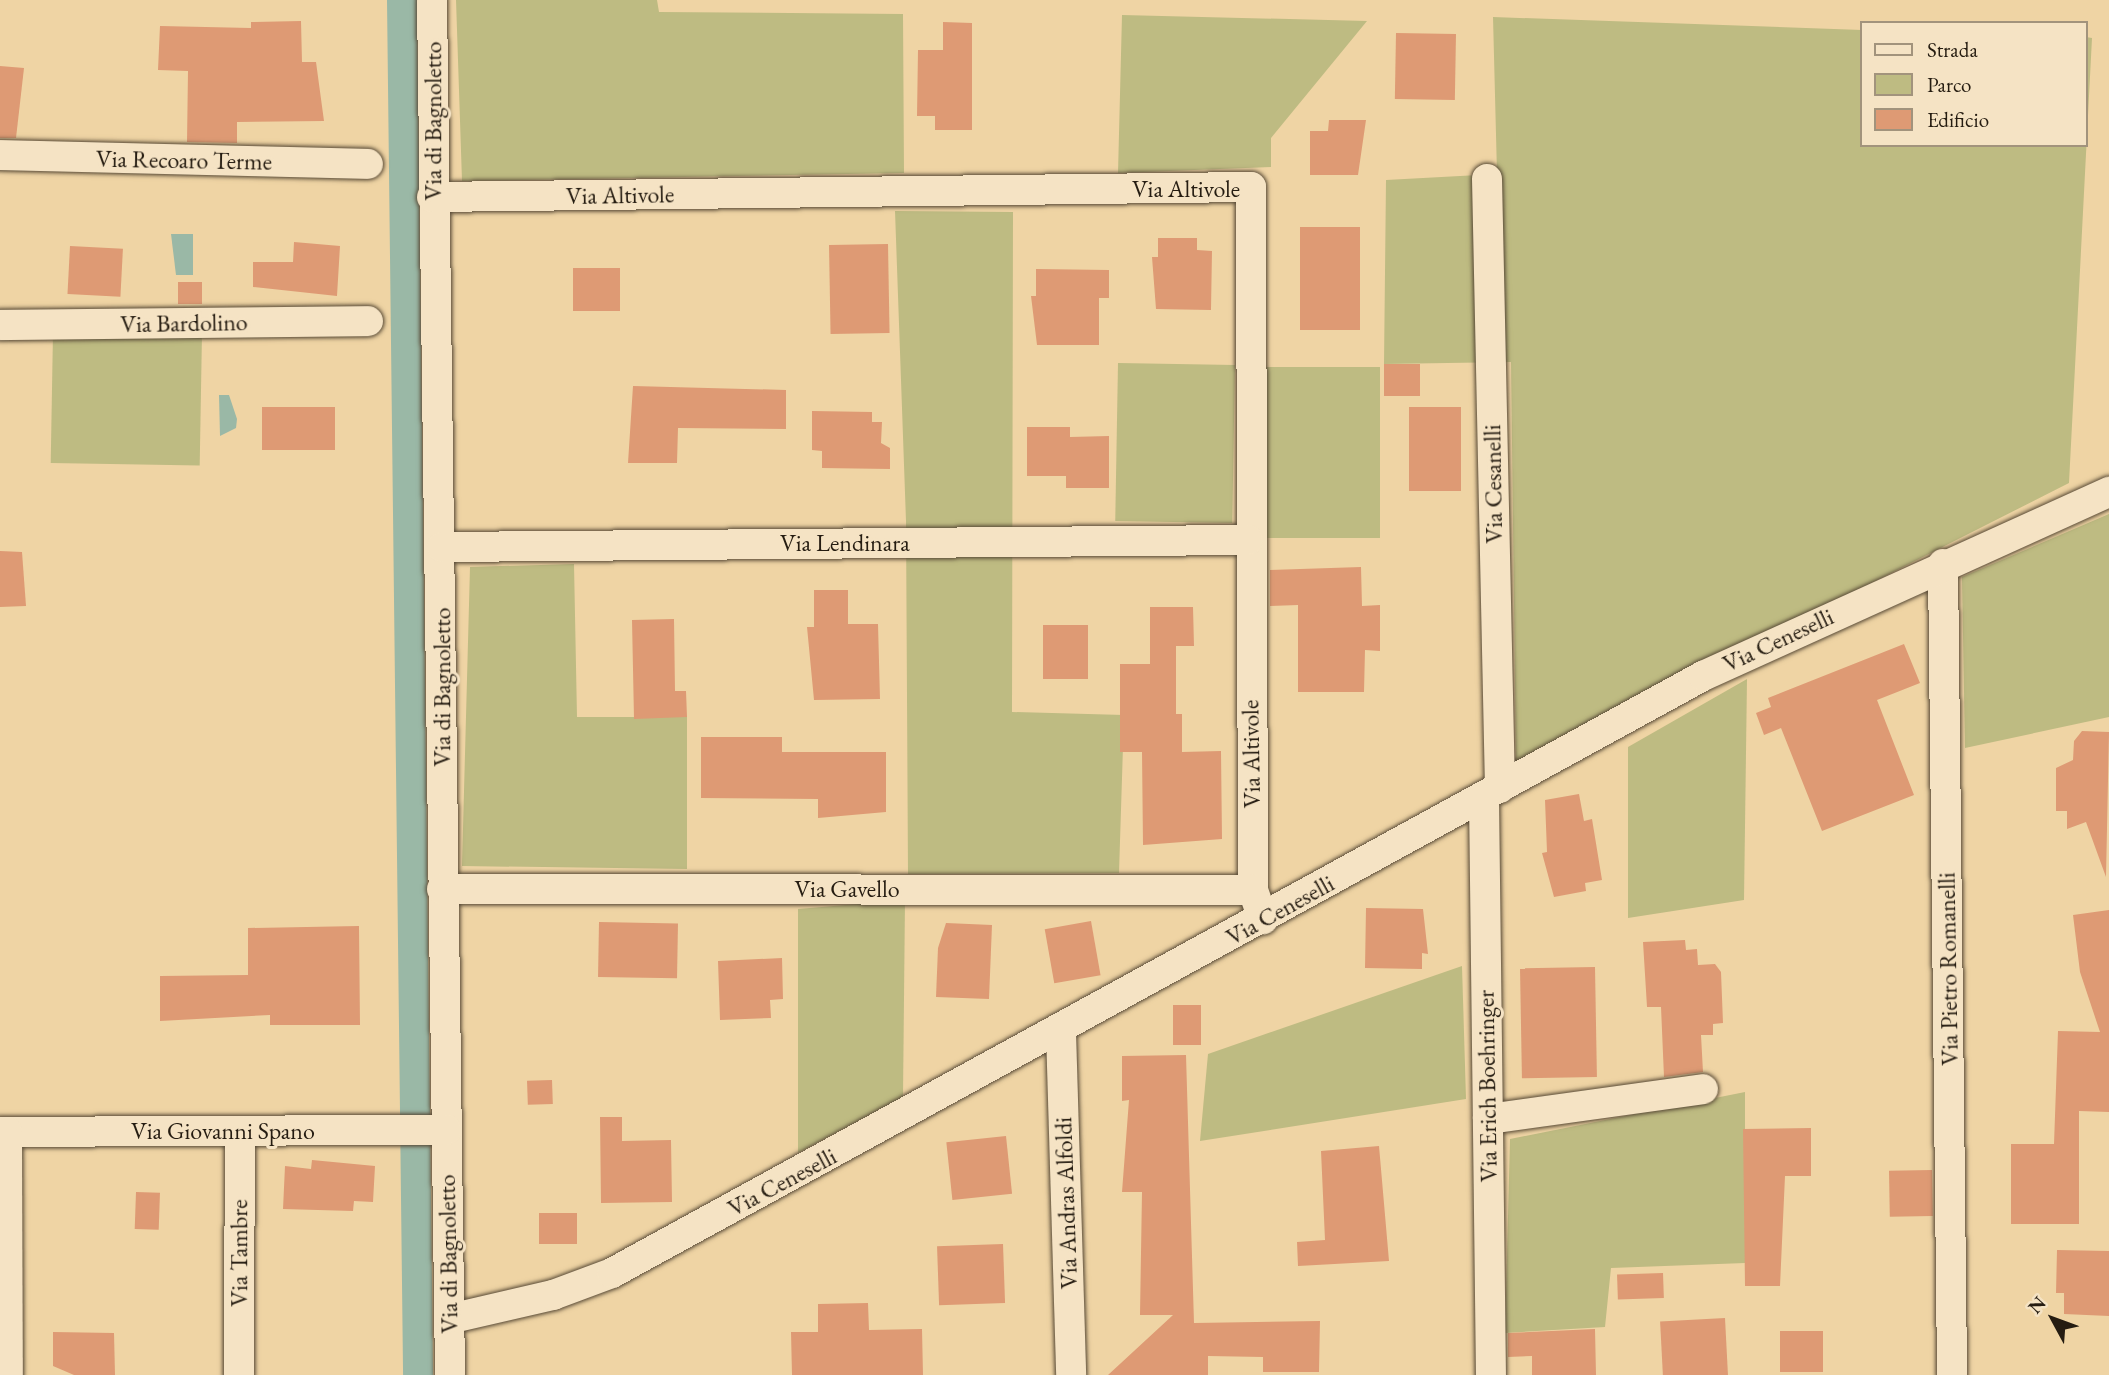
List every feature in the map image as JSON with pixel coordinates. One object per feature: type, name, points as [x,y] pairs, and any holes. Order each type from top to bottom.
[{"type":"street","name":"Via di Bagnoletto","points":[[433,8],[432,197],[442,547],[442,889],[424,1130],[449,1319],[450,1375]]},
{"type":"street","name":"Via Recoaro Terme","points":[[0,155],[368,164]]},
{"type":"street","name":"Via Cesanelli","points":[[1487,179],[1492,793]]},
{"type":"street","name":"Via Altivole","points":[[432,197],[1251,187],[1248,540],[1253,890],[1263,919]]},
{"type":"street","name":"Via Bardolino","points":[[0,325],[368,321]]},
{"type":"street","name":"Via Ceneselli","points":[[449,1319],[553,1295],[611,1273],[1061,1032],[1703,676],[1943,564],[2109,492]]},
{"type":"street","name":"Via Lendinara","points":[[442,547],[1248,540]]},
{"type":"street","name":"Via Pietro Romanelli","points":[[1943,564],[1952,1375]]},
{"type":"street","name":"Via Erich Boehringer","points":[[1491,1375],[1488,1119],[1492,793]]},
{"type":"street","name":"Via Gavello","points":[[442,889],[1253,890]]},
{"type":"street","name":"Via Andras Alfoldi","points":[[1061,1032],[1071,1375]]},
{"type":"street","points":[[1488,1119],[1703,1089]]},
{"type":"street","name":"Via Giovanni Spano","points":[[3,1132],[424,1130]]},
{"type":"street","name":"Via Tambre","points":[[239,1375],[240,1131]]},
{"type":"street","points":[[3,1132],[8,1375]]},
{"type":"green space","points":[[456,0],[657,0],[659,12],[903,14],[904,173],[462,181]]},
{"type":"green space","points":[[1122,15],[1367,21],[1271,138],[1271,167],[1118,173]]},
{"type":"green space","points":[[1493,17],[1860,30],[1860,147],[2086,147],[2069,483],[1516,763],[1511,362],[1384,364],[1386,180],[1497,174]]},
{"type":"green space","points":[[2088,37],[2092,38],[2088,115]]},
{"type":"green space","points":[[895,211],[1013,212],[1012,712],[1124,715],[1119,873],[908,874],[906,521]]},
{"type":"green space","points":[[53,332],[202,335],[200,466],[51,463]]},
{"type":"green space","points":[[1118,363],[1235,365],[1232,523],[1115,521]]},
{"type":"green space","points":[[1264,367],[1380,367],[1380,538],[1264,538]]},
{"type":"green space","points":[[2109,514],[2109,717],[1965,748],[1962,577]]},
{"type":"green space","points":[[574,564],[577,717],[687,717],[687,869],[462,866],[470,567]]},
{"type":"green space","points":[[1747,679],[1744,900],[1628,918],[1628,747]]},
{"type":"green space","points":[[905,900],[903,1097],[798,1153],[798,909]]},
{"type":"green space","points":[[1462,966],[1466,1099],[1200,1141],[1208,1054]]},
{"type":"green space","points":[[1745,1092],[1745,1263],[1611,1268],[1605,1327],[1505,1333],[1510,1139]]},
{"type":"shaded area","points":[[171,234],[193,234],[193,275],[176,275]]},
{"type":"shaded area","points":[[219,395],[229,395],[237,419],[236,428],[220,436]]},
{"type":"building","points":[[301,21],[302,62],[316,62],[324,121],[237,122],[237,143],[187,142],[188,71],[158,70],[160,26],[251,28],[251,22]]},
{"type":"building","points":[[943,22],[972,23],[972,130],[935,130],[935,116],[917,116],[918,50],[943,50]]},
{"type":"building","points":[[1396,33],[1456,34],[1455,100],[1395,99]]},
{"type":"building","points":[[0,66],[24,68],[16,138],[0,138]]},
{"type":"building","points":[[1329,120],[1366,120],[1358,175],[1310,175],[1310,131],[1328,131]]},
{"type":"building","points":[[1300,227],[1360,227],[1360,330],[1300,330]]},
{"type":"building","points":[[1158,238],[1197,238],[1197,250],[1212,251],[1211,310],[1156,309],[1152,257],[1158,257]]},
{"type":"building","points":[[294,242],[340,246],[337,296],[253,287],[253,262],[293,262]]},
{"type":"building","points":[[888,244],[890,333],[831,334],[829,245]]},
{"type":"building","points":[[70,246],[123,249],[120,297],[67,294]]},
{"type":"building","points":[[573,268],[620,268],[620,311],[573,311]]},
{"type":"building","points":[[1036,269],[1109,270],[1109,298],[1099,298],[1099,345],[1037,345],[1031,296],[1036,296]]},
{"type":"building","points":[[178,282],[202,282],[202,304],[178,304]]},
{"type":"building","points":[[1384,364],[1420,364],[1420,396],[1384,396]]},
{"type":"building","points":[[633,386],[786,390],[786,429],[678,428],[677,463],[628,463]]},
{"type":"building","points":[[262,407],[335,407],[335,450],[262,450]]},
{"type":"building","points":[[1409,407],[1461,407],[1461,491],[1409,491]]},
{"type":"building","points":[[812,411],[872,412],[872,422],[882,422],[881,443],[890,448],[890,469],[822,468],[822,451],[812,450]]},
{"type":"building","points":[[1027,427],[1070,427],[1070,437],[1109,436],[1109,488],[1066,488],[1066,476],[1027,476]]},
{"type":"building","points":[[0,551],[22,552],[26,606],[0,607]]},
{"type":"building","points":[[1361,567],[1362,606],[1380,605],[1380,651],[1365,650],[1364,692],[1298,692],[1298,605],[1270,606],[1270,570]]},
{"type":"building","points":[[814,590],[848,590],[848,624],[878,624],[880,699],[814,700],[807,627],[814,627]]},
{"type":"building","points":[[1150,607],[1193,607],[1194,646],[1176,646],[1176,714],[1182,714],[1182,752],[1221,751],[1222,839],[1143,845],[1142,752],[1120,752],[1120,664],[1150,664]]},
{"type":"building","points":[[674,619],[675,691],[686,691],[687,717],[634,719],[632,620]]},
{"type":"building","points":[[1043,625],[1088,625],[1088,679],[1043,679]]},
{"type":"building","points":[[1904,644],[1920,683],[1877,700],[1914,795],[1822,831],[1781,728],[1764,735],[1756,713],[1771,707],[1768,698]]},
{"type":"building","points":[[2082,731],[2109,732],[2106,877],[2086,822],[2067,829],[2067,811],[2056,811],[2056,768],[2073,760],[2074,741]]},
{"type":"building","points":[[701,737],[782,737],[782,752],[886,752],[886,812],[818,818],[818,799],[701,798]]},
{"type":"building","points":[[1579,794],[1584,821],[1592,819],[1602,880],[1585,883],[1586,891],[1554,897],[1542,853],[1547,852],[1545,800]]},
{"type":"building","points":[[1366,908],[1423,909],[1428,954],[1422,953],[1422,969],[1365,968]]},
{"type":"building","points":[[2109,910],[2109,1112],[2079,1111],[2079,1224],[2011,1224],[2011,1144],[2054,1144],[2058,1031],[2100,1032],[2080,972],[2073,915]]},
{"type":"building","points":[[1091,921],[1101,975],[1054,983],[1045,929]]},
{"type":"building","points":[[599,922],[678,923],[677,978],[598,977]]},
{"type":"building","points":[[946,923],[992,925],[989,999],[936,997],[938,948]]},
{"type":"building","points":[[359,926],[360,1025],[270,1025],[270,1015],[160,1021],[160,976],[248,975],[248,928]]},
{"type":"building","points":[[1685,940],[1686,950],[1697,949],[1698,965],[1715,964],[1721,972],[1723,1023],[1713,1024],[1713,1035],[1701,1035],[1703,1072],[1664,1077],[1661,1007],[1647,1007],[1643,942]]},
{"type":"building","points":[[782,958],[783,999],[770,1000],[771,1018],[720,1020],[718,961]]},
{"type":"building","points":[[1595,967],[1597,1077],[1522,1078],[1520,968]]},
{"type":"building","points":[[1173,1005],[1201,1005],[1201,1045],[1173,1045]]},
{"type":"building","points":[[1186,1055],[1194,1323],[1320,1321],[1319,1372],[1263,1372],[1263,1357],[1208,1356],[1208,1375],[1108,1375],[1173,1315],[1140,1315],[1142,1192],[1122,1192],[1129,1100],[1122,1101],[1122,1056]]},
{"type":"building","points":[[552,1080],[553,1104],[528,1105],[527,1081]]},
{"type":"building","points":[[600,1117],[622,1117],[622,1141],[671,1140],[672,1202],[601,1203]]},
{"type":"building","points":[[1811,1128],[1811,1176],[1785,1176],[1780,1286],[1745,1286],[1743,1129]]},
{"type":"building","points":[[1006,1136],[1012,1194],[952,1200],[946,1142]]},
{"type":"building","points":[[1379,1146],[1389,1261],[1298,1266],[1297,1242],[1325,1240],[1321,1151]]},
{"type":"building","points":[[312,1160],[375,1166],[373,1202],[354,1201],[353,1211],[283,1209],[285,1166],[311,1169]]},
{"type":"building","points":[[1932,1170],[1933,1216],[1890,1217],[1889,1171]]},
{"type":"building","points":[[136,1192],[160,1193],[159,1230],[135,1229]]},
{"type":"building","points":[[539,1213],[577,1213],[577,1244],[539,1244]]},
{"type":"building","points":[[1003,1244],[1005,1303],[939,1305],[937,1246]]},
{"type":"building","points":[[2057,1250],[2109,1251],[2109,1316],[2064,1314],[2064,1293],[2056,1293]]},
{"type":"building","points":[[1663,1273],[1664,1298],[1618,1300],[1617,1275]]},
{"type":"building","points":[[868,1303],[869,1330],[922,1329],[923,1375],[792,1375],[791,1332],[818,1332],[818,1304]]},
{"type":"building","points":[[1725,1318],[1728,1375],[1663,1375],[1660,1321]]},
{"type":"building","points":[[1595,1329],[1596,1375],[1532,1375],[1532,1356],[1508,1357],[1508,1333]]},
{"type":"building","points":[[1780,1331],[1823,1331],[1823,1372],[1780,1372]]},
{"type":"building","points":[[53,1332],[114,1333],[115,1375],[74,1375],[53,1366]]},
{"type":"waterway","points":[[402,0],[418,1375]]}]
